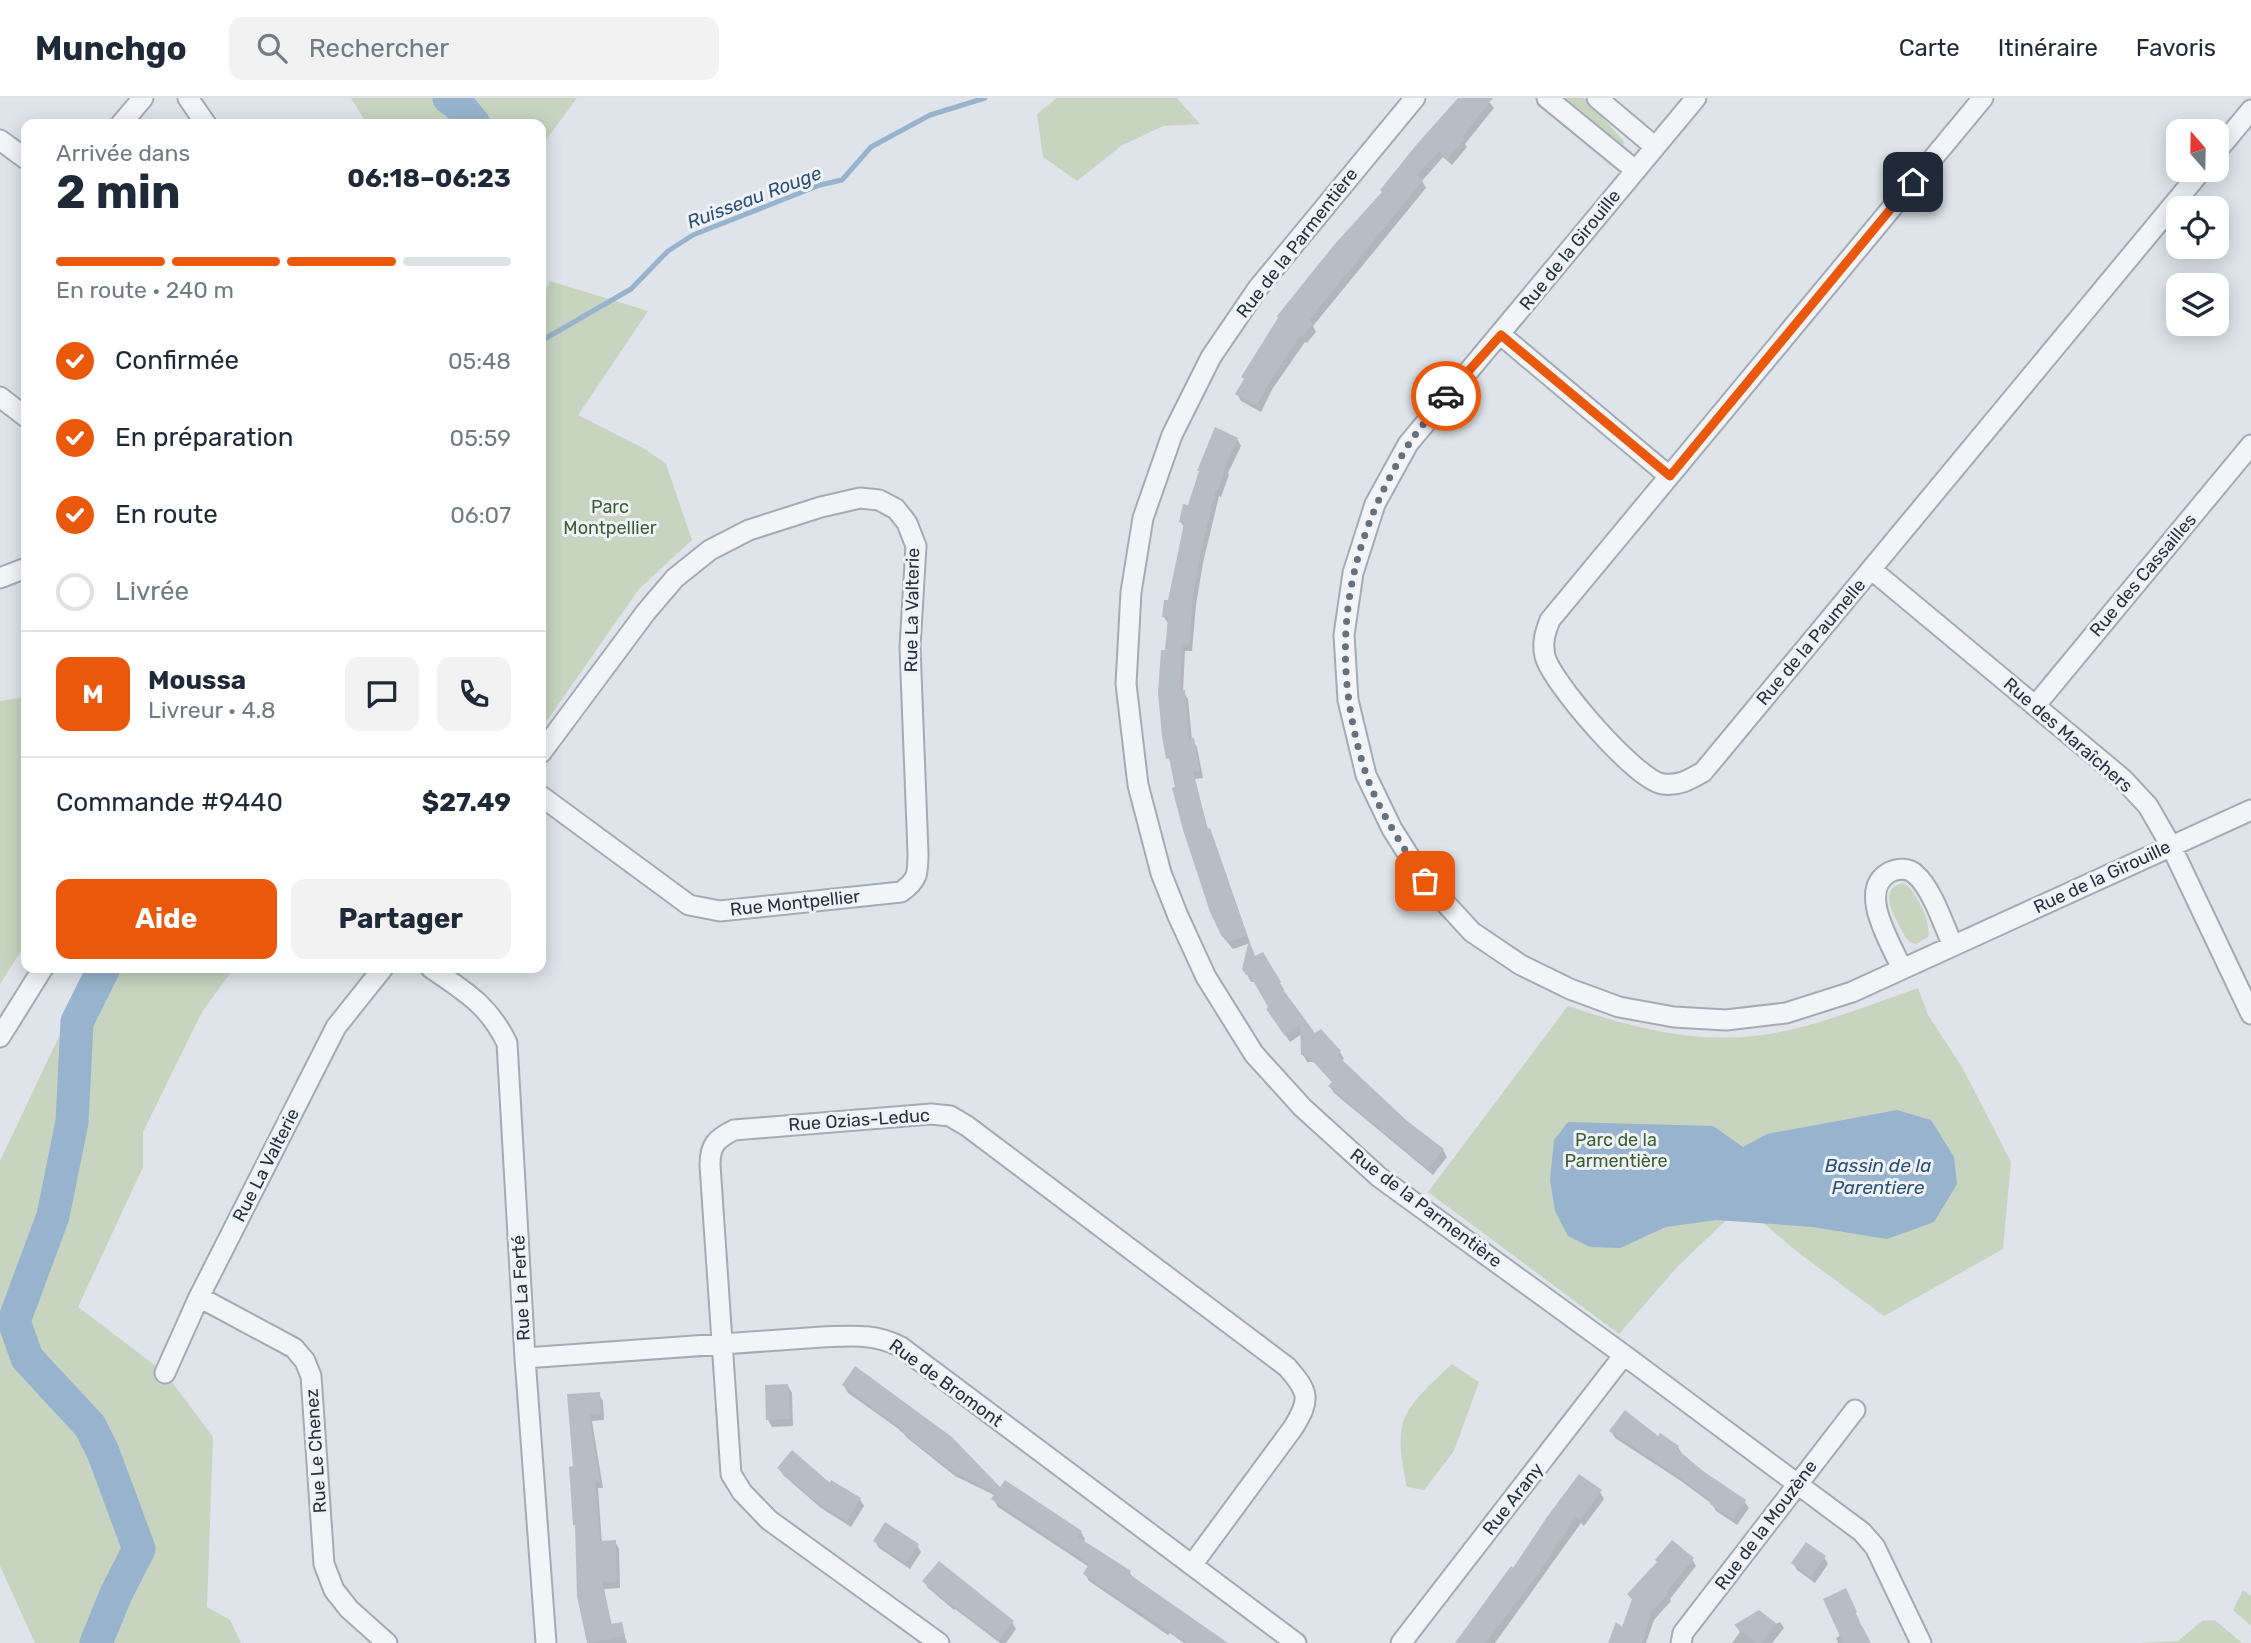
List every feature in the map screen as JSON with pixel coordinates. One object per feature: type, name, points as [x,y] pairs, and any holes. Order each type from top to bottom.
[{"type":"street","points":[[125,119],[143,98]]},
{"type":"street","points":[[188,98],[203,119]]},
{"type":"street","name":"Rue de la Parmentière","points":[[1415,98],[1258,288],[1212,357],[1172,435],[1143,518],[1131,592],[1126,684],[1138,785],[1161,873],[1206,977],[1254,1054],[1302,1107],[1379,1177],[1862,1532],[1875,1547],[1921,1643]]},
{"type":"street","points":[[1547,98],[1635,170]]},
{"type":"street","points":[[1597,98],[1654,146]]},
{"type":"street","name":"Rue de la Girouille","points":[[1696,98],[1408,444],[1375,504],[1353,573],[1344,635],[1348,700],[1366,775],[1392,829],[1425,881],[1472,932],[1512,958],[1570,989],[1619,1007],[1674,1017],[1726,1020],[1786,1013],[1852,992],[2251,810]]},
{"type":"street","points":[[1501,335],[1670,476],[1983,98]]},
{"type":"street","points":[[2230,135],[2251,108],[2240,98]]},
{"type":"street","points":[[0,140],[21,155]]},
{"type":"street","name":"Rue de la Paumelle","points":[[1670,476],[1550,620],[1543,638],[1545,658],[1564,689],[1601,734],[1660,784],[1683,783],[1703,772],[2192,182]]},
{"type":"street","points":[[0,397],[21,413]]},
{"type":"street","name":"Rue des Cassailles","points":[[2035,706],[2251,445]]},
{"type":"street","name":"Rue La Valterie","points":[[546,746],[646,612],[675,578],[710,550],[750,530],[821,507],[860,498],[879,500],[896,509],[907,523],[916,546],[910,647],[918,853],[918,871],[914,883]]},
{"type":"street","points":[[0,579],[21,570]]},
{"type":"street","name":"Rue des Maraîchers","points":[[1872,570],[2123,779],[2148,806],[2171,846],[2251,1014]]},
{"type":"street","name":"Rue Montpellier","points":[[546,800],[689,905],[720,911],[901,892],[914,883]]},
{"type":"street","points":[[1902,969],[1875,906],[1875,888],[1884,876],[1897,868],[1913,871],[1924,884],[1953,946]]},
{"type":"street","points":[[0,1037],[40,973]]},
{"type":"street","name":"Rue La Valterie","points":[[166,1373],[199,1297],[336,1027],[379,973]]},
{"type":"street","name":"Rue La Ferté","points":[[437,973],[481,1003],[496,1020],[508,1043],[525,1358],[546,1643]]},
{"type":"street","name":"Rue Ozias-Leduc","points":[[926,1639],[769,1520],[742,1492],[731,1474],[709,1165],[710,1150],[721,1136],[734,1130],[932,1114],[950,1116],[967,1126],[1287,1367],[1307,1394],[1305,1409],[1192,1565]]},
{"type":"street","name":"Rue Le Chenez","points":[[199,1297],[294,1348],[305,1361],[311,1376],[324,1564],[334,1590],[387,1643]]},
{"type":"street","name":"Rue de Bromont","points":[[525,1358],[859,1336],[883,1338],[901,1347],[1296,1643]]},
{"type":"street","name":"Rue Arany","points":[[1401,1643],[1624,1355]]},
{"type":"street","name":"Rue de la Mouzène","points":[[1681,1643],[1684,1633],[1855,1409]]},
{"type":"green space","points":[[351,98],[577,98],[546,140],[546,119],[364,119]]},
{"type":"green space","points":[[1057,98],[1177,98],[1200,124],[1163,126],[1121,146],[1077,181],[1043,157],[1037,114]]},
{"type":"green space","points":[[1562,98],[1583,98],[1624,144],[1620,145]]},
{"type":"green space","name":"Parc Montpellier","points":[[550,281],[648,311],[578,415],[645,449],[666,464],[692,540],[639,589],[546,722],[546,289]]},
{"type":"green space","points":[[21,698],[21,951],[0,984],[0,701]]},
{"type":"green space","points":[[1903,883],[1918,899],[1928,924],[1928,937],[1916,944],[1906,938],[1889,899],[1894,887]]},
{"type":"green space","points":[[92,973],[230,973],[202,1012],[143,1132],[143,1167],[78,1307],[165,1373],[213,1437],[207,1607],[230,1620],[241,1643],[35,1643],[0,1566],[0,1161],[82,988]]},
{"type":"green space","name":"Parc de la Parmentière","points":[[1918,988],[1928,1015],[1962,1067],[2011,1162],[2003,1249],[1884,1316],[1800,1254],[1742,1205],[1677,1267],[1619,1334],[1428,1192],[1568,1006],[1675,1034],[1742,1037],[1809,1025]]},
{"type":"green space","points":[[1452,1364],[1479,1382],[1454,1451],[1424,1490],[1407,1487],[1402,1462],[1402,1425],[1420,1396]]},
{"type":"green space","points":[[2243,1590],[2251,1596],[2251,1626],[2233,1610]]},
{"type":"green space","points":[[2215,1620],[2242,1643],[2139,1643],[2178,1641],[2202,1621]]},
{"type":"water","name":"Bassin de la Parentiere","points":[[1897,1110],[1931,1120],[1954,1157],[1957,1184],[1934,1222],[1887,1239],[1813,1227],[1716,1220],[1666,1227],[1620,1248],[1590,1247],[1568,1236],[1555,1211],[1550,1180],[1554,1140],[1568,1122],[1713,1126],[1743,1147],[1767,1134]]},
{"type":"building","points":[[1458,98],[1493,98],[1462,137],[1465,139],[1447,159],[1439,151],[1417,175],[1423,180],[1309,320],[1313,324],[1300,336],[1257,406],[1235,394],[1244,379],[1241,377],[1277,316],[1334,245],[1382,192],[1380,190],[1417,144]]},
{"type":"building","points":[[1215,427],[1238,438],[1225,466],[1218,491],[1216,490],[1200,555],[1189,645],[1182,644],[1180,691],[1185,690],[1189,739],[1194,738],[1200,771],[1193,772],[1207,829],[1210,828],[1247,935],[1228,943],[1225,936],[1222,937],[1210,912],[1183,830],[1172,788],[1175,787],[1169,758],[1166,759],[1158,693],[1161,650],[1165,650],[1168,617],[1162,617],[1164,600],[1168,600],[1184,523],[1179,522],[1183,504],[1188,505],[1197,471]]},
{"type":"building","points":[[1249,940],[1255,956],[1263,952],[1281,982],[1279,984],[1315,1033],[1321,1029],[1341,1051],[1337,1055],[1406,1120],[1444,1149],[1428,1169],[1328,1086],[1332,1082],[1308,1056],[1301,1055],[1300,1025],[1285,1036],[1266,1009],[1268,1007],[1250,975],[1246,975],[1242,969]]},
{"type":"building","points":[[855,1366],[952,1437],[1000,1487],[1005,1480],[1082,1531],[1078,1537],[1131,1571],[1129,1574],[1228,1643],[1187,1643],[1083,1574],[1089,1564],[991,1499],[996,1493],[949,1469],[899,1430],[901,1428],[842,1385]]},
{"type":"building","points":[[788,1384],[790,1419],[766,1420],[765,1385]]},
{"type":"building","points":[[600,1392],[601,1414],[589,1414],[600,1481],[595,1481],[600,1541],[616,1540],[617,1582],[602,1582],[611,1624],[622,1622],[625,1636],[587,1643],[577,1596],[575,1525],[569,1467],[573,1466],[567,1394]]},
{"type":"building","points":[[1625,1410],[1658,1436],[1660,1433],[1679,1446],[1677,1449],[1703,1471],[1746,1500],[1733,1519],[1710,1504],[1711,1501],[1675,1474],[1609,1431]]},
{"type":"building","points":[[792,1450],[830,1483],[831,1480],[861,1498],[847,1521],[815,1501],[777,1468]]},
{"type":"building","points":[[1579,1474],[1602,1490],[1580,1520],[1576,1517],[1536,1577],[1485,1643],[1455,1643],[1511,1566],[1513,1568]]},
{"type":"building","points":[[885,1522],[919,1544],[906,1563],[873,1541]]},
{"type":"building","points":[[1672,1540],[1694,1558],[1667,1591],[1669,1593],[1651,1612],[1642,1643],[1608,1643],[1616,1622],[1622,1627],[1632,1599],[1627,1594],[1657,1562],[1655,1560]]},
{"type":"building","points":[[1806,1542],[1826,1556],[1810,1577],[1791,1563]]},
{"type":"building","points":[[939,1561],[1014,1621],[999,1640],[922,1581]]},
{"type":"building","points":[[1846,1588],[1857,1612],[1855,1613],[1871,1643],[1843,1643],[1823,1599]]},
{"type":"building","points":[[1759,1610],[1776,1623],[1762,1643],[1756,1643],[1734,1625]]},
{"type":"waterway","points":[[449,98],[457,103],[470,119]]},
{"type":"waterway","name":"Ruisseau Rouge","points":[[546,338],[631,289],[668,251],[693,235],[820,185],[842,180],[871,147],[930,115],[985,98]]},
{"type":"waterway","points":[[96,1643],[116,1594],[139,1549],[103,1452],[90,1426],[27,1358],[14,1321],[53,1216],[72,1122],[77,1022],[102,973]]},
{"type":"way so far","points":[[1425,881],[1392,829],[1366,775],[1348,700],[1344,635],[1353,573],[1375,504],[1408,444],[1446,396]]},
{"type":"route","points":[[1446,396],[1501,335],[1670,476],[1913,182]]}]
